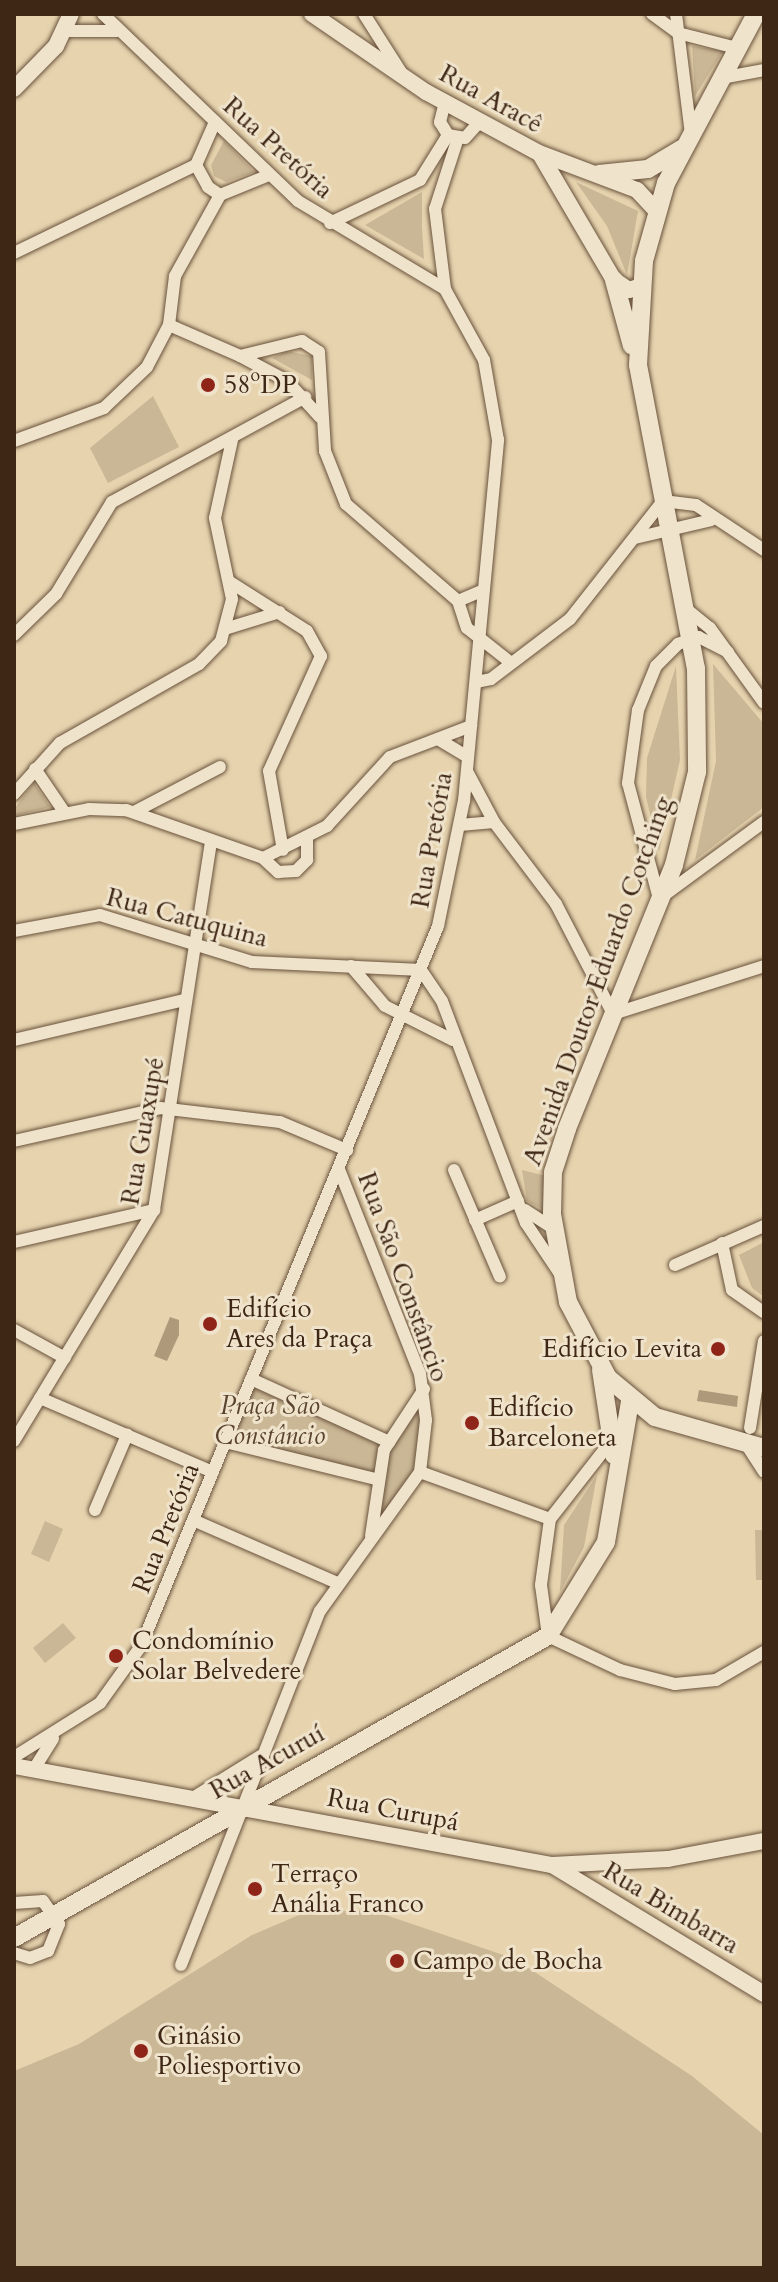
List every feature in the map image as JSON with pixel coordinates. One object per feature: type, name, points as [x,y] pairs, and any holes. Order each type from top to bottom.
[{"type":"main road","name":"Avenida Doutor Eduardo Cotching","points":[[753,1440],[678,1427],[630,1401],[601,1369],[560,1274],[553,1228],[553,1172],[659,899],[697,772],[690,637],[638,365],[641,286],[655,209],[737,48],[757,22]]},
{"type":"main road","points":[[599,174],[648,169],[687,141]]},
{"type":"main road","points":[[614,280],[638,365]]},
{"type":"main road","points":[[601,1369],[616,1466]]},
{"type":"main road","points":[[548,1636],[606,1542],[616,1466],[630,1401]]},
{"type":"main road","name":"Rua Acuruí","points":[[14,1938],[242,1805],[548,1636]]},
{"type":"street","points":[[14,89],[66,31],[71,14]]},
{"type":"street","name":"Rua Pretória","points":[[14,1757],[55,1736],[120,1681],[193,1520],[421,970],[448,892],[460,825],[476,682],[497,412],[484,360],[445,289],[330,223],[269,175],[117,31],[103,14]]},
{"type":"street","name":"Rua Aracê","points":[[312,14],[445,102],[539,153],[637,190],[655,209]]},
{"type":"street","points":[[364,14],[405,78]]},
{"type":"street","points":[[652,14],[678,33],[737,48]]},
{"type":"street","points":[[676,14],[687,141]]},
{"type":"street","points":[[66,31],[117,31]]},
{"type":"street","points":[[721,78],[764,70]]},
{"type":"street","points":[[445,102],[440,122],[453,136]]},
{"type":"street","points":[[330,223],[420,180],[453,136],[481,120]]},
{"type":"street","points":[[14,253],[196,165],[215,122]]},
{"type":"street","points":[[445,289],[437,190],[453,136]]},
{"type":"street","points":[[539,153],[614,280],[629,290],[641,286]]},
{"type":"street","points":[[196,165],[220,195]]},
{"type":"street","points":[[14,441],[70,426],[119,398],[147,367],[169,325],[175,276],[220,195],[269,175]]},
{"type":"street","points":[[420,180],[437,190]]},
{"type":"street","points":[[169,325],[195,342],[240,356],[305,397],[320,417]]},
{"type":"street","points":[[240,356],[290,342],[311,345],[324,362],[320,417],[335,481],[359,521],[458,601],[479,641],[510,662]]},
{"type":"street","points":[[14,635],[56,594],[112,502],[232,440],[305,397]]},
{"type":"street","points":[[228,628],[230,582],[215,518],[232,440]]},
{"type":"street","points":[[476,682],[570,619],[663,501],[696,505],[711,520],[764,550]]},
{"type":"street","points":[[635,538],[671,535],[711,520]]},
{"type":"street","points":[[230,582],[280,612],[316,639],[321,656],[269,771],[283,850]]},
{"type":"street","points":[[458,601],[484,590]]},
{"type":"street","points":[[685,608],[728,652],[764,703]]},
{"type":"street","points":[[14,794],[60,743],[199,664],[228,628],[280,612]]},
{"type":"street","points":[[728,652],[690,637],[656,666],[630,749],[633,819],[659,899],[764,822]]},
{"type":"street","points":[[263,858],[307,840],[339,816],[390,757],[471,726]]},
{"type":"street","points":[[438,739],[468,763],[494,822],[534,867],[613,1014],[764,966]]},
{"type":"street","points":[[134,812],[220,767]]},
{"type":"street","points":[[35,769],[65,813]]},
{"type":"street","points":[[14,824],[65,813],[134,812],[263,858],[278,872],[296,871],[307,860],[307,840]]},
{"type":"street","points":[[460,825],[494,822]]},
{"type":"street","name":"Rua Guaxupé","points":[[14,1441],[154,1210],[172,1110],[192,945],[211,840]]},
{"type":"street","name":"Rua Catuquina","points":[[14,931],[100,915],[252,962],[421,970]]},
{"type":"street","points":[[351,966],[401,1018],[453,1040]]},
{"type":"street","points":[[421,970],[442,1001],[453,1040],[518,1201],[546,1262],[560,1274]]},
{"type":"street","points":[[14,1040],[185,1000]]},
{"type":"street","name":"Rua São Constâncio","points":[[14,1141],[151,1108],[280,1122],[347,1150]]},
{"type":"street","name":"Rua São Constâncio","points":[[339,1169],[424,1389],[420,1472]]},
{"type":"street","points":[[454,1170],[500,1277]]},
{"type":"street","points":[[518,1201],[540,1225],[553,1228]]},
{"type":"street","points":[[475,1220],[518,1201]]},
{"type":"street","points":[[14,1242],[154,1210]]},
{"type":"street","points":[[675,1265],[764,1226]]},
{"type":"street","points":[[722,1243],[732,1290],[764,1312]]},
{"type":"street","points":[[14,1330],[65,1358]]},
{"type":"street","points":[[764,1341],[753,1440],[764,1472]]},
{"type":"street","points":[[251,1379],[389,1442]]},
{"type":"street","points":[[371,1536],[376,1479],[389,1442],[424,1389]]},
{"type":"street","points":[[40,1398],[213,1472]]},
{"type":"street","points":[[95,1510],[127,1435]]},
{"type":"street","points":[[612,1440],[550,1519],[541,1585],[548,1636],[620,1670],[675,1684],[716,1680],[764,1652]]},
{"type":"street","points":[[225,1442],[376,1479]]},
{"type":"street","points":[[181,1965],[242,1805],[335,1582],[420,1472],[550,1519]]},
{"type":"street","points":[[193,1520],[335,1582]]},
{"type":"street","name":"Rua Pretória","points":[[34,1769],[55,1736]]},
{"type":"street","points":[[197,1797],[261,1758]]},
{"type":"street","name":"Rua Curupá","points":[[14,1766],[242,1805],[552,1865],[604,1862],[764,1841]]},
{"type":"street","points":[[593,1890],[592,1871],[604,1862]]},
{"type":"street","name":"Rua Bimbarra","points":[[552,1865],[764,1994]]},
{"type":"street","points":[[14,1903],[34,1899],[56,1915],[59,1934],[48,1951],[30,1958],[14,1953]]},
{"type":"green space","points":[[692,46],[723,51],[695,96]]},
{"type":"green space","points":[[224,141],[254,172],[226,182],[214,176],[211,165]]},
{"type":"green space","points":[[576,182],[638,211],[627,275],[607,226]]},
{"type":"green space","points":[[422,192],[422,227],[424,259],[365,225]]},
{"type":"green space","points":[[287,351],[312,356],[312,380],[272,358]]},
{"type":"green space","points":[[153,396],[179,447],[108,483],[90,448]]},
{"type":"green space","points":[[713,664],[764,724],[764,807],[695,860],[716,761]]},
{"type":"green space","points":[[676,666],[680,760],[659,852],[646,797],[647,758]]},
{"type":"green space","points":[[34,783],[50,807],[14,816],[14,809]]},
{"type":"green space","points":[[522,1170],[546,1176],[546,1211],[527,1201]]},
{"type":"green space","points":[[764,1242],[764,1297],[752,1288],[739,1255]]},
{"type":"green space","name":"Praça São Constâncio","points":[[254,1384],[386,1441],[375,1476],[230,1440]]},
{"type":"green space","name":"Praça São Constâncio","points":[[422,1393],[420,1467],[373,1531],[386,1451]]},
{"type":"green space","points":[[597,1475],[584,1547],[560,1592],[564,1525]]},
{"type":"green space","points":[[45,1521],[63,1529],[49,1562],[31,1554]]},
{"type":"green space","points":[[755,1530],[764,1530],[764,1580],[756,1580]]},
{"type":"green space","points":[[63,1623],[76,1638],[45,1663],[33,1648]]},
{"type":"green space","points":[[371,1910],[515,1959],[692,2076],[764,2135],[764,2268],[14,2268],[14,2071],[79,2044],[252,1935],[306,1912]]},
{"type":"shaded area","points":[[170,1317],[179,1320],[179,1335],[167,1361],[154,1356]]},
{"type":"shaded area","points":[[699,1390],[738,1396],[737,1407],[697,1401]]},
{"type":"place","name":"58ºDP","points":[[208,385]]},
{"type":"place","name":"Edifício Ares da Praça","points":[[210,1324]]},
{"type":"place","name":"Edifício Levita","points":[[718,1349]]},
{"type":"place","name":"Edifício Barceloneta","points":[[472,1423]]},
{"type":"place","name":"Condomínio Solar Belvedere","points":[[116,1656]]},
{"type":"place","name":"Terraço Anália Franco","points":[[255,1889]]},
{"type":"place","name":"Campo de Bocha","points":[[397,1961]]},
{"type":"place","name":"Ginásio Poliesportivo","points":[[141,2051]]}]
